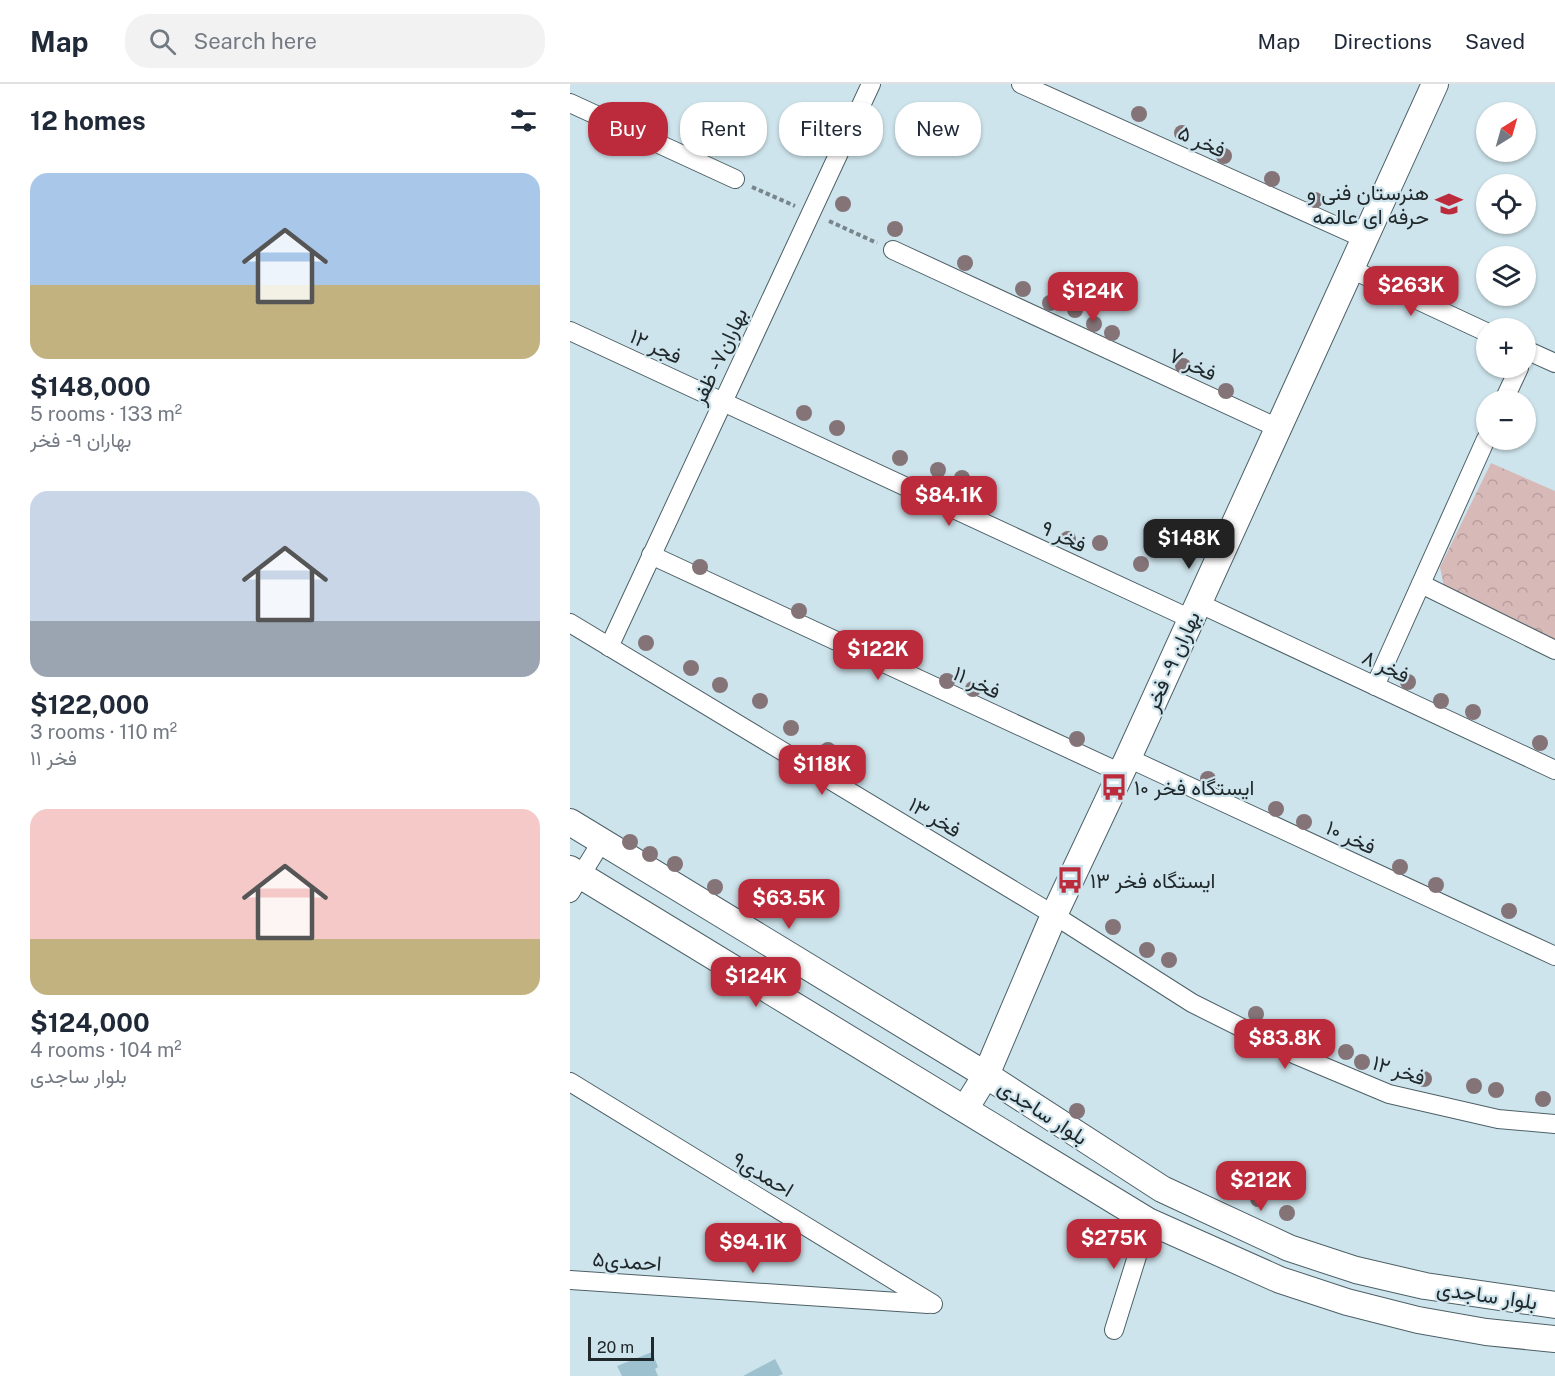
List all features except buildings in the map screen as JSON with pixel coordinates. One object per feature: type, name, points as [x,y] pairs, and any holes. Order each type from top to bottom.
[{"type":"main road","name":"بهاران ۹ - فخر","points":[[965,1109],[986,1075],[1054,915],[1435,84]]},
{"type":"main road","name":"بلوار ساجدی","points":[[570,822],[986,1075],[1162,1189],[1289,1248],[1356,1270],[1425,1286],[1555,1305]]},
{"type":"main road","name":"بلوار ساجدی","points":[[574,879],[965,1109],[1149,1221],[1280,1280],[1347,1302],[1418,1320],[1486,1332],[1555,1338]]},
{"type":"street","name":"بهاران۷ - ظفر","points":[[609,646],[871,84]]},
{"type":"street","name":"فخر ۵","points":[[1021,84],[1365,239]]},
{"type":"street","points":[[570,103],[735,179]]},
{"type":"street","name":"فخر ۷","points":[[894,250],[1278,428]]},
{"type":"street","points":[[1351,269],[1476,327]]},
{"type":"street","name":"فجر ۱۲","points":[[570,331],[723,402]]},
{"type":"street","points":[[1536,355],[1555,363]]},
{"type":"street","name":"فخر ۹","points":[[723,402],[1194,611]]},
{"type":"street","points":[[1375,686],[1481,450]]},
{"type":"street","name":"فخر ۱۱","points":[[651,555],[1124,766]]},
{"type":"street","points":[[1421,584],[1555,650]]},
{"type":"street","name":"فخر ۸","points":[[1194,611],[1375,686],[1555,770]]},
{"type":"street","name":"فخر ۱۳","points":[[570,623],[1054,915]]},
{"type":"street","name":"فخر ۱۰","points":[[1124,766],[1555,956]]},
{"type":"street","points":[[574,879],[602,841]]},
{"type":"street","name":"فخر ۱۲","points":[[1054,915],[1192,1003],[1296,1055],[1389,1094],[1498,1119],[1555,1124]]},
{"type":"street","name":"احمدی۹","points":[[570,1082],[933,1304]]},
{"type":"street","points":[[1114,1330],[1149,1221]]},
{"type":"street","name":"احمدی۵","points":[[570,1280],[933,1304]]},
{"type":"green space","points":[[1491,463],[1555,491],[1555,640],[1444,587],[1440,567]]},
{"type":"place","name":"هنرستان فنی و حرفه ای عالمه","points":[[1449,204]]},
{"type":"place","name":"ایستگاه فخر ۱۰","points":[[1114,787]]},
{"type":"place","name":"ایستگاه فخر ۱۳","points":[[1070,880]]}]
